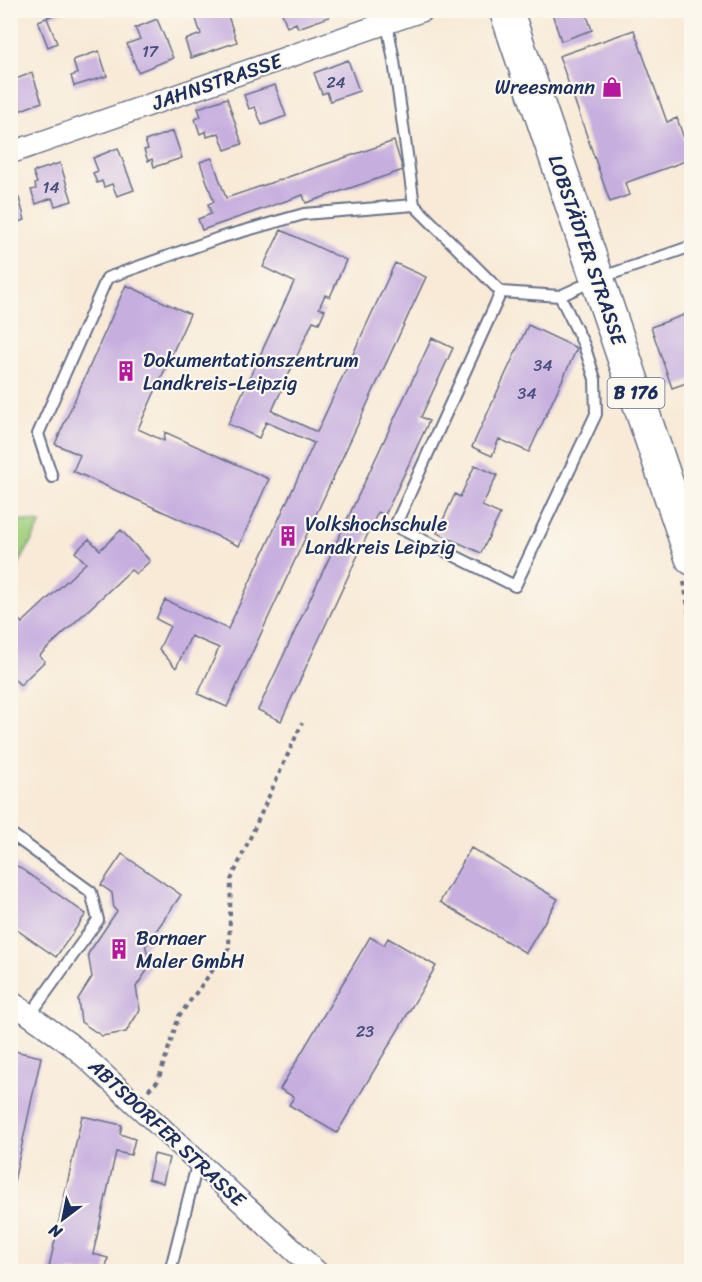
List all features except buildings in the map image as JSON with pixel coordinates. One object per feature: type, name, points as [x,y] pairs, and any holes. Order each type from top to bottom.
[{"type":"main road","name":"LOBSTÄDTER STRASSE","points":[[506,10],[692,558]]},
{"type":"street","name":"JAHNSTRASSE","points":[[10,153],[424,10]]},
{"type":"street","name":"ABTSDORFER STRASSE","points":[[10,1001],[74,1047],[317,1272]]},
{"type":"lane","points":[[387,23],[414,205],[501,292],[560,296],[597,279],[692,246]]},
{"type":"lane","points":[[52,477],[38,434],[107,278],[219,238],[304,214],[414,205]]},
{"type":"lane","points":[[501,292],[395,526],[515,586],[596,414],[595,379],[584,345],[560,296]]},
{"type":"lane","points":[[10,833],[91,892],[98,920],[30,1015]]},
{"type":"lane","points":[[170,1272],[198,1161]]},
{"type":"path","points":[[134,1102],[158,1081],[179,1016],[229,948],[231,880],[302,723]]},
{"type":"green space","points":[[10,519],[41,523],[11,579]]},
{"type":"place","name":"Wreesmann","points":[[612,87]]},
{"type":"place","name":"Dokumentationszentrum Landkreis-Leipzig","points":[[126,371]]},
{"type":"place","name":"Volkshochschule Landkreis Leipzig","points":[[288,536]]},
{"type":"place","name":"Bornaer Maler GmbH","points":[[119,949]]}]
